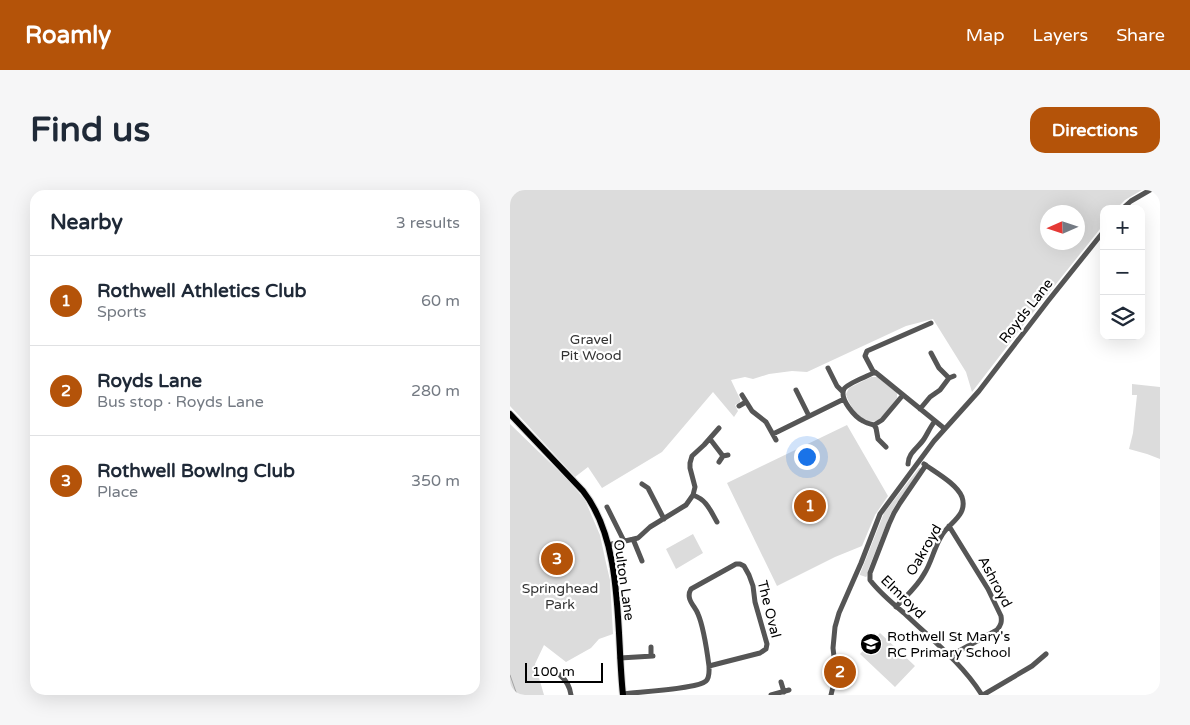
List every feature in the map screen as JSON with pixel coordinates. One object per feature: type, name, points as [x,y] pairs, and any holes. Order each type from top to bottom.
[{"type":"main road","name":"Oulton Lane","points":[[510,414],[591,500],[602,524],[608,544],[615,585],[623,694]]},
{"type":"street","points":[[1126,205],[1150,190]]},
{"type":"street","name":"Royds Lane","points":[[831,695],[836,674],[833,638],[839,613],[880,514],[934,441],[979,391],[1100,236]]},
{"type":"street","points":[[931,323],[868,350],[863,354],[874,373],[945,429]]},
{"type":"street","points":[[920,409],[951,377],[939,368],[931,353]]},
{"type":"street","points":[[828,368],[837,386],[843,392]]},
{"type":"street","points":[[874,373],[846,386],[843,392],[844,399],[857,417],[864,422],[874,425],[882,420],[903,395]]},
{"type":"street","points":[[796,390],[809,416]]},
{"type":"street","points":[[742,395],[752,411],[766,422],[776,440]]},
{"type":"street","points":[[773,434],[844,399]]},
{"type":"street","points":[[739,406],[746,402]]},
{"type":"street","points":[[908,464],[908,458],[925,438],[935,421]]},
{"type":"street","points":[[874,425],[878,439],[886,447]]},
{"type":"street","points":[[608,544],[642,536],[650,526],[686,505],[693,495],[695,487],[690,463],[692,456],[719,428]]},
{"type":"street","points":[[710,439],[725,456],[719,462]]},
{"type":"street","name":"Oakroyd","points":[[896,606],[916,586],[925,573],[938,541],[961,514],[963,505],[962,497],[957,489],[920,460]]},
{"type":"street","name":"Elmroyd","points":[[926,465],[900,503],[889,524],[870,573],[870,580],[950,656],[983,695]]},
{"type":"street","points":[[642,484],[651,487],[664,519]]},
{"type":"street","points":[[693,495],[705,501],[717,522]]},
{"type":"street","points":[[607,507],[624,541]]},
{"type":"street","name":"Ashroyd","points":[[950,526],[988,590],[1002,620],[997,630],[950,656]]},
{"type":"street","points":[[633,539],[641,562]]},
{"type":"street","name":"The Oval","points":[[736,564],[740,564],[744,566],[751,580],[754,602],[767,646],[760,653],[709,666],[698,613],[688,594],[690,590],[736,564]]},
{"type":"street","points":[[620,658],[652,656],[651,647]]},
{"type":"street","points":[[983,695],[1032,666],[1046,654]]},
{"type":"street","points":[[623,694],[701,685],[708,676],[709,666]]},
{"type":"street","points":[[560,675],[567,683],[571,695]]},
{"type":"street","points":[[771,695],[786,691],[781,682]]},
{"type":"street","points":[[681,688],[682,695]]},
{"type":"green space","name":"Gravel Pit Wood","points":[[510,190],[1142,190],[1120,205],[1100,205],[1100,229],[1085,248],[1085,205],[1040,205],[1040,250],[1083,250],[972,392],[966,372],[933,319],[906,326],[807,372],[792,371],[769,374],[753,379],[745,377],[731,380],[740,399],[740,402],[735,405],[738,411],[734,417],[713,392],[662,452],[602,488],[588,467],[575,477],[510,406]]},
{"type":"green space","points":[[871,377],[878,377],[897,393],[897,398],[886,412],[874,422],[863,419],[858,415],[850,405],[846,394],[849,388]]},
{"type":"green space","points":[[1132,384],[1160,387],[1160,459],[1129,449],[1133,433],[1137,395],[1132,395]]},
{"type":"green space","name":"Springhead Park","points":[[510,424],[568,480],[585,500],[600,535],[610,580],[613,634],[599,639],[591,648],[566,662],[544,645],[535,664],[544,695],[510,695]]},
{"type":"green space","points":[[847,425],[888,496],[875,515],[862,546],[835,557],[777,586],[727,483]]},
{"type":"green space","points":[[919,468],[921,469],[890,515],[867,576],[860,575],[884,513]]},
{"type":"green space","points":[[693,534],[703,553],[676,569],[666,549]]},
{"type":"green space","points":[[880,633],[915,666],[895,687],[860,654]]},
{"type":"waterway","points":[[510,675],[517,695]]},
{"type":"place","name":"Rothwell Athletics Club","points":[[810,506]]},
{"type":"place","name":"Rothwell Bowlng Club","points":[[557,559]]},
{"type":"place","name":"Rothwell St Mary's RC Primary School","points":[[871,644]]},
{"type":"place","name":"Royds Lane","points":[[840,672]]}]
